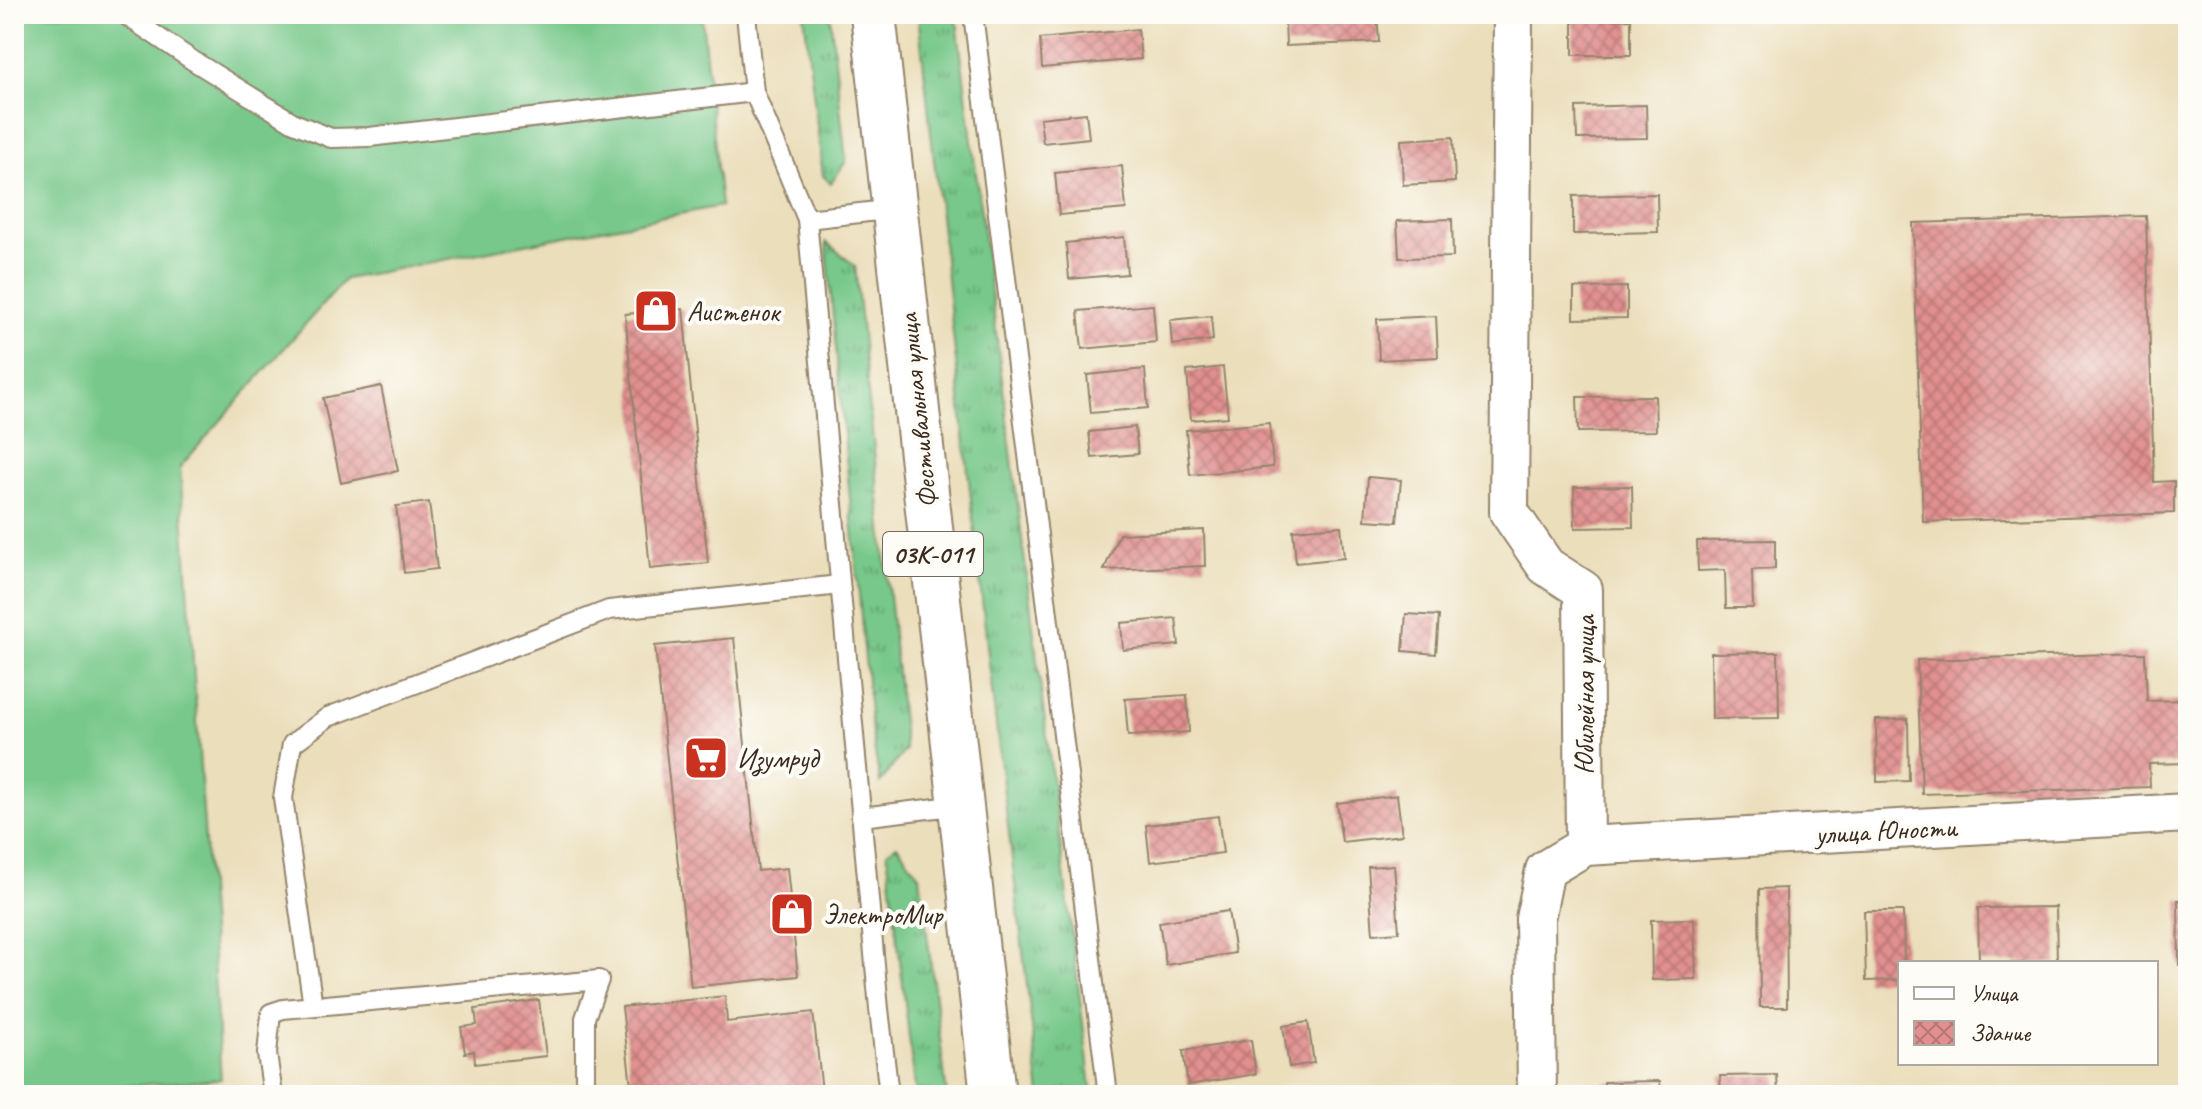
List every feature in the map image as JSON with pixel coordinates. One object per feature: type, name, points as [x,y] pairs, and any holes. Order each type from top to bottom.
[{"type":"main road","name":"Фестивальная улица","points":[[873,14],[993,1095]]},
{"type":"street","name":"Юбилейная улица","points":[[1513,14],[1509,512],[1546,566],[1583,590],[1585,846]]},
{"type":"street","name":"улица Юности","points":[[1585,846],[2188,813]]},
{"type":"street","points":[[1537,1095],[1535,919],[1545,870],[1585,846]]},
{"type":"lane","points":[[124,14],[294,123],[331,138],[369,137],[754,92]]},
{"type":"lane","points":[[746,14],[754,92],[807,219],[889,1095]]},
{"type":"lane","points":[[973,14],[1108,1095]]},
{"type":"lane","points":[[807,219],[895,209]]},
{"type":"lane","points":[[313,1006],[283,798],[292,744],[328,717],[609,610],[840,585]]},
{"type":"lane","points":[[861,817],[961,805]]},
{"type":"lane","points":[[273,1095],[267,1054],[271,1013],[313,1006],[599,980],[585,1018],[585,1095]]},
{"type":"green space","points":[[14,14],[702,18],[721,206],[345,279],[180,467],[221,1079],[14,1094]]},
{"type":"green space","points":[[804,14],[830,14],[846,161],[831,183],[823,176]]},
{"type":"green space","points":[[918,14],[956,14],[1092,1095],[1040,1095]]},
{"type":"green space","points":[[826,242],[855,266],[905,750],[880,783],[872,734]]},
{"type":"green space","points":[[897,845],[920,877],[947,1095],[916,1095],[887,852]]},
{"type":"building","points":[[1377,14],[1379,42],[1286,46],[1285,19]]},
{"type":"building","points":[[1631,19],[1631,55],[1573,55],[1573,20]]},
{"type":"building","points":[[1138,29],[1141,59],[1042,68],[1040,39]]},
{"type":"building","points":[[1646,105],[1647,138],[1577,139],[1576,107]]},
{"type":"building","points":[[1086,113],[1089,138],[1043,143],[1040,118]]},
{"type":"building","points":[[1453,137],[1455,182],[1403,185],[1401,140]]},
{"type":"building","points":[[1122,166],[1126,209],[1059,215],[1055,173]]},
{"type":"building","points":[[1657,194],[1658,232],[1573,234],[1573,196]]},
{"type":"building","points":[[2146,216],[2154,482],[2174,481],[2174,513],[1923,522],[1913,223]]},
{"type":"building","points":[[1452,219],[1453,257],[1399,258],[1397,221]]},
{"type":"building","points":[[1124,237],[1127,274],[1069,279],[1066,243]]},
{"type":"building","points":[[1627,287],[1627,318],[1574,319],[1574,288]]},
{"type":"building","points":[[1153,305],[1156,342],[1082,349],[1078,311]]},
{"type":"building","points":[[683,309],[708,563],[650,569],[625,314]]},
{"type":"building","points":[[1211,316],[1213,340],[1172,345],[1170,320]]},
{"type":"building","points":[[1436,316],[1438,357],[1379,360],[1377,319]]},
{"type":"building","points":[[1223,367],[1228,417],[1191,420],[1187,371]]},
{"type":"building","points":[[1145,369],[1148,408],[1091,413],[1087,375]]},
{"type":"building","points":[[381,386],[398,471],[341,483],[323,398]]},
{"type":"building","points":[[1655,396],[1656,431],[1578,432],[1577,397]]},
{"type":"building","points":[[1269,423],[1273,467],[1190,475],[1186,430]]},
{"type":"building","points":[[1135,427],[1138,454],[1092,458],[1089,432]]},
{"type":"building","points":[[1368,477],[1401,480],[1397,522],[1365,520]]},
{"type":"building","points":[[1632,486],[1633,527],[1575,528],[1574,487]]},
{"type":"building","points":[[429,502],[437,569],[404,573],[396,506]]},
{"type":"building","points":[[1341,526],[1344,558],[1296,563],[1293,530]]},
{"type":"building","points":[[1204,530],[1205,566],[1104,570],[1119,534]]},
{"type":"building","points":[[1775,540],[1775,569],[1752,570],[1753,608],[1726,608],[1725,570],[1698,571],[1697,541]]},
{"type":"building","points":[[1406,614],[1439,616],[1436,654],[1403,651]]},
{"type":"building","points":[[1176,618],[1179,645],[1123,650],[1121,623]]},
{"type":"building","name":"Изумруд","points":[[734,638],[758,871],[787,868],[798,976],[691,987],[655,646]]},
{"type":"building","points":[[1778,652],[1779,718],[1712,719],[1711,653]]},
{"type":"building","points":[[2145,653],[2147,701],[2188,700],[2188,763],[2149,764],[2150,787],[1922,794],[1917,660]]},
{"type":"building","points":[[1187,695],[1189,732],[1128,736],[1125,699]]},
{"type":"building","points":[[1908,719],[1909,781],[1877,782],[1876,720]]},
{"type":"building","points":[[1397,795],[1402,835],[1342,842],[1337,803]]},
{"type":"building","points":[[1218,816],[1223,853],[1150,862],[1146,825]]},
{"type":"building","points":[[1394,865],[1399,932],[1373,934],[1368,867]]},
{"type":"building","points":[[1786,888],[1787,1007],[1760,1007],[1759,889]]},
{"type":"building","points":[[2178,900],[2188,900],[2188,965],[2179,965]]},
{"type":"building","points":[[2056,907],[2057,961],[1979,961],[1978,908]]},
{"type":"building","points":[[1228,911],[1235,953],[1166,965],[1159,922]]},
{"type":"building","points":[[1864,911],[1903,911],[1904,961],[1898,961],[1898,980],[1866,981]]},
{"type":"building","points":[[1694,919],[1696,979],[1652,980],[1651,920]]},
{"type":"building","points":[[725,996],[727,1022],[813,1012],[822,1091],[790,1095],[632,1095],[622,1007]]},
{"type":"building","points":[[539,1000],[546,1056],[475,1064],[474,1051],[465,1053],[461,1027],[477,1025],[475,1009]]},
{"type":"building","points":[[1308,1022],[1314,1063],[1289,1067],[1283,1026]]},
{"type":"building","points":[[1251,1040],[1256,1074],[1188,1085],[1183,1051]]},
{"type":"building","points":[[1777,1075],[1778,1095],[1721,1095],[1720,1076]]},
{"type":"building","points":[[1660,1081],[1661,1095],[1604,1095],[1604,1082]]},
{"type":"place","name":"Аистенок","points":[[656,311]]},
{"type":"place","name":"Изумруд","points":[[706,758]]},
{"type":"place","name":"ЭлектроМир","points":[[792,914]]}]
